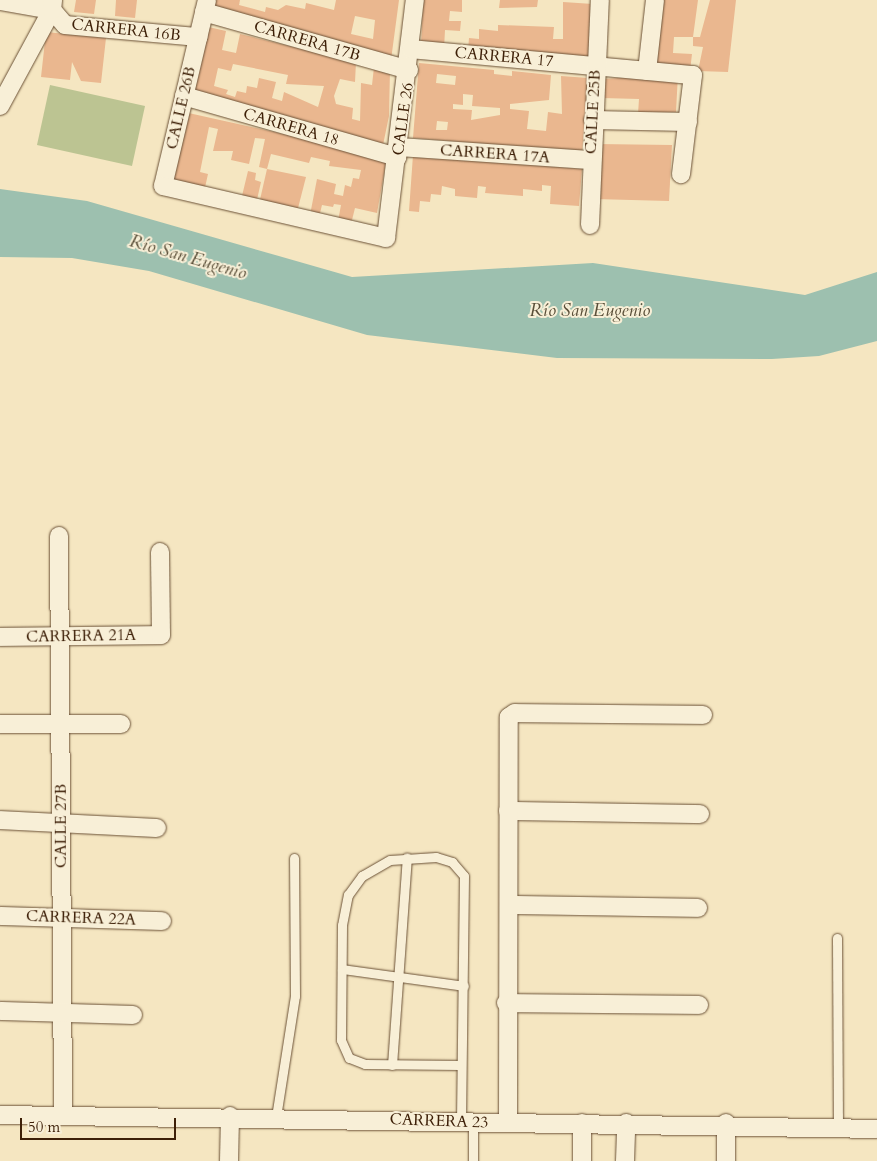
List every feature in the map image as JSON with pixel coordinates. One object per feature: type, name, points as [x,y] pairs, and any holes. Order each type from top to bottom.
[{"type":"street","name":"CALLE 26","points":[[386,238],[412,49],[415,0]]},
{"type":"street","name":"CALLE 25B","points":[[590,225],[590,160],[600,0]]},
{"type":"street","points":[[647,70],[655,0]]},
{"type":"street","name":"CARRERA 16B","points":[[0,1],[52,5],[66,25],[198,37]]},
{"type":"street","points":[[0,106],[52,5]]},
{"type":"street","name":"CALLE 26B","points":[[206,6],[163,186],[386,238]]},
{"type":"street","name":"CARRERA 17B","points":[[206,6],[409,70]]},
{"type":"street","name":"CARRERA 17","points":[[412,49],[693,75],[688,122]]},
{"type":"street","name":"CARRERA 18","points":[[184,96],[398,152]]},
{"type":"street","points":[[593,120],[688,122],[681,174]]},
{"type":"street","name":"CARRERA 17A","points":[[398,152],[590,160]]},
{"type":"street","name":"CALLE 27B","points":[[59,536],[63,1116]]},
{"type":"street","name":"CARRERA 21A","points":[[0,637],[161,635],[160,552]]},
{"type":"street","points":[[508,1123],[506,1003],[509,905],[508,723],[516,713],[703,716]]},
{"type":"street","points":[[0,724],[121,724]]},
{"type":"street","points":[[508,812],[700,814]]},
{"type":"street","points":[[0,820],[157,828]]},
{"type":"street","points":[[509,905],[698,908]]},
{"type":"street","name":"CARRERA 22A","points":[[0,916],[61,915],[162,921]]},
{"type":"street","points":[[506,1003],[699,1005]]},
{"type":"street","points":[[0,1011],[133,1015]]},
{"type":"street","name":"CARRERA 23","points":[[0,1115],[230,1116],[508,1123],[726,1123],[877,1129]]},
{"type":"street","points":[[229,1161],[230,1116]]},
{"type":"street","points":[[625,1161],[626,1122]]},
{"type":"street","points":[[582,1123],[582,1161]]},
{"type":"street","points":[[726,1123],[726,1161]]},
{"type":"lane","points":[[460,1065],[392,1065],[349,1058],[341,1040],[342,925],[348,894],[362,876],[390,860],[436,857],[452,862],[464,876],[464,986],[460,1065],[473,1161]]},
{"type":"lane","points":[[276,1117],[295,996],[294,858]]},
{"type":"lane","points":[[392,1065],[407,858]]},
{"type":"lane","points":[[837,938],[838,1128]]},
{"type":"lane","points":[[342,969],[464,986]]},
{"type":"green space","points":[[50,85],[145,106],[132,166],[37,145]]},
{"type":"water","name":"Río San Eugenio","points":[[0,189],[87,201],[352,277],[593,263],[805,295],[877,272],[877,341],[819,356],[772,359],[557,358],[367,335],[149,271],[72,258],[0,257]]},
{"type":"building","points":[[76,0],[96,0],[94,14],[74,12]]},
{"type":"building","points":[[116,0],[137,0],[135,18],[115,16]]},
{"type":"building","points":[[211,0],[240,0],[239,5],[265,12],[266,7],[278,10],[286,5],[305,9],[306,3],[334,10],[336,0],[399,0],[391,60],[208,12]],"holes":[[[355,16],[375,20],[373,39],[351,34]]]},
{"type":"building","points":[[423,0],[462,0],[462,12],[450,11],[449,21],[461,21],[460,31],[445,30],[444,49],[421,47]]},
{"type":"building","points":[[500,0],[538,0],[537,7],[499,8]]},
{"type":"building","points":[[660,0],[698,0],[693,37],[674,37],[673,53],[692,54],[690,71],[652,70]]},
{"type":"building","points":[[710,0],[736,0],[728,72],[698,71],[703,47],[693,46],[693,37],[700,37]]},
{"type":"building","points":[[563,2],[593,4],[589,60],[468,51],[469,38],[479,39],[479,29],[498,31],[498,25],[554,27],[553,39],[563,39]]},
{"type":"building","points":[[204,26],[226,31],[222,50],[236,53],[240,34],[356,62],[355,82],[340,79],[334,96],[336,104],[353,108],[352,119],[360,121],[361,83],[372,85],[374,67],[390,70],[389,116],[383,145],[188,96]],"holes":[[[233,64],[288,75],[286,84],[324,86],[318,107],[284,92],[282,101],[272,98],[276,82],[259,78],[257,88],[247,86],[246,93],[237,91],[235,97],[226,94],[228,90],[214,86],[218,68],[231,71]]]},
{"type":"building","points":[[46,32],[106,38],[101,83],[81,81],[72,62],[70,80],[41,77]]},
{"type":"building","points":[[419,63],[494,70],[494,74],[512,76],[512,71],[551,75],[549,100],[510,104],[510,109],[529,111],[527,129],[546,131],[548,112],[562,114],[561,76],[588,78],[582,152],[413,138]],"holes":[[[437,74],[456,76],[455,85],[436,83]],[[463,94],[473,95],[472,106],[500,108],[500,115],[471,120],[472,110],[453,109],[453,104],[463,105]],[[437,121],[448,122],[447,130],[436,130]]]},
{"type":"building","points":[[678,74],[676,112],[638,114],[639,99],[602,98],[603,79]]},
{"type":"building","points":[[184,112],[387,157],[377,213],[355,208],[351,224],[338,221],[341,205],[334,204],[333,207],[322,205],[319,217],[310,215],[317,179],[336,184],[334,194],[343,196],[345,185],[351,187],[353,178],[359,179],[361,170],[329,166],[330,161],[311,157],[309,163],[271,154],[267,169],[259,167],[265,139],[255,138],[249,164],[231,160],[233,151],[213,151],[218,129],[209,127],[200,172],[208,174],[204,192],[168,185]]},
{"type":"building","points":[[597,144],[672,145],[669,201],[594,199]]},
{"type":"building","points":[[413,155],[582,169],[579,206],[550,204],[551,186],[542,185],[542,191],[523,189],[523,196],[485,193],[486,187],[478,186],[477,198],[455,196],[455,189],[442,186],[441,195],[431,194],[430,202],[420,201],[419,212],[409,211]]},
{"type":"building","points":[[267,169],[306,177],[297,212],[259,204]]},
{"type":"building","points":[[248,171],[256,173],[255,180],[261,182],[256,204],[241,200]]}]
